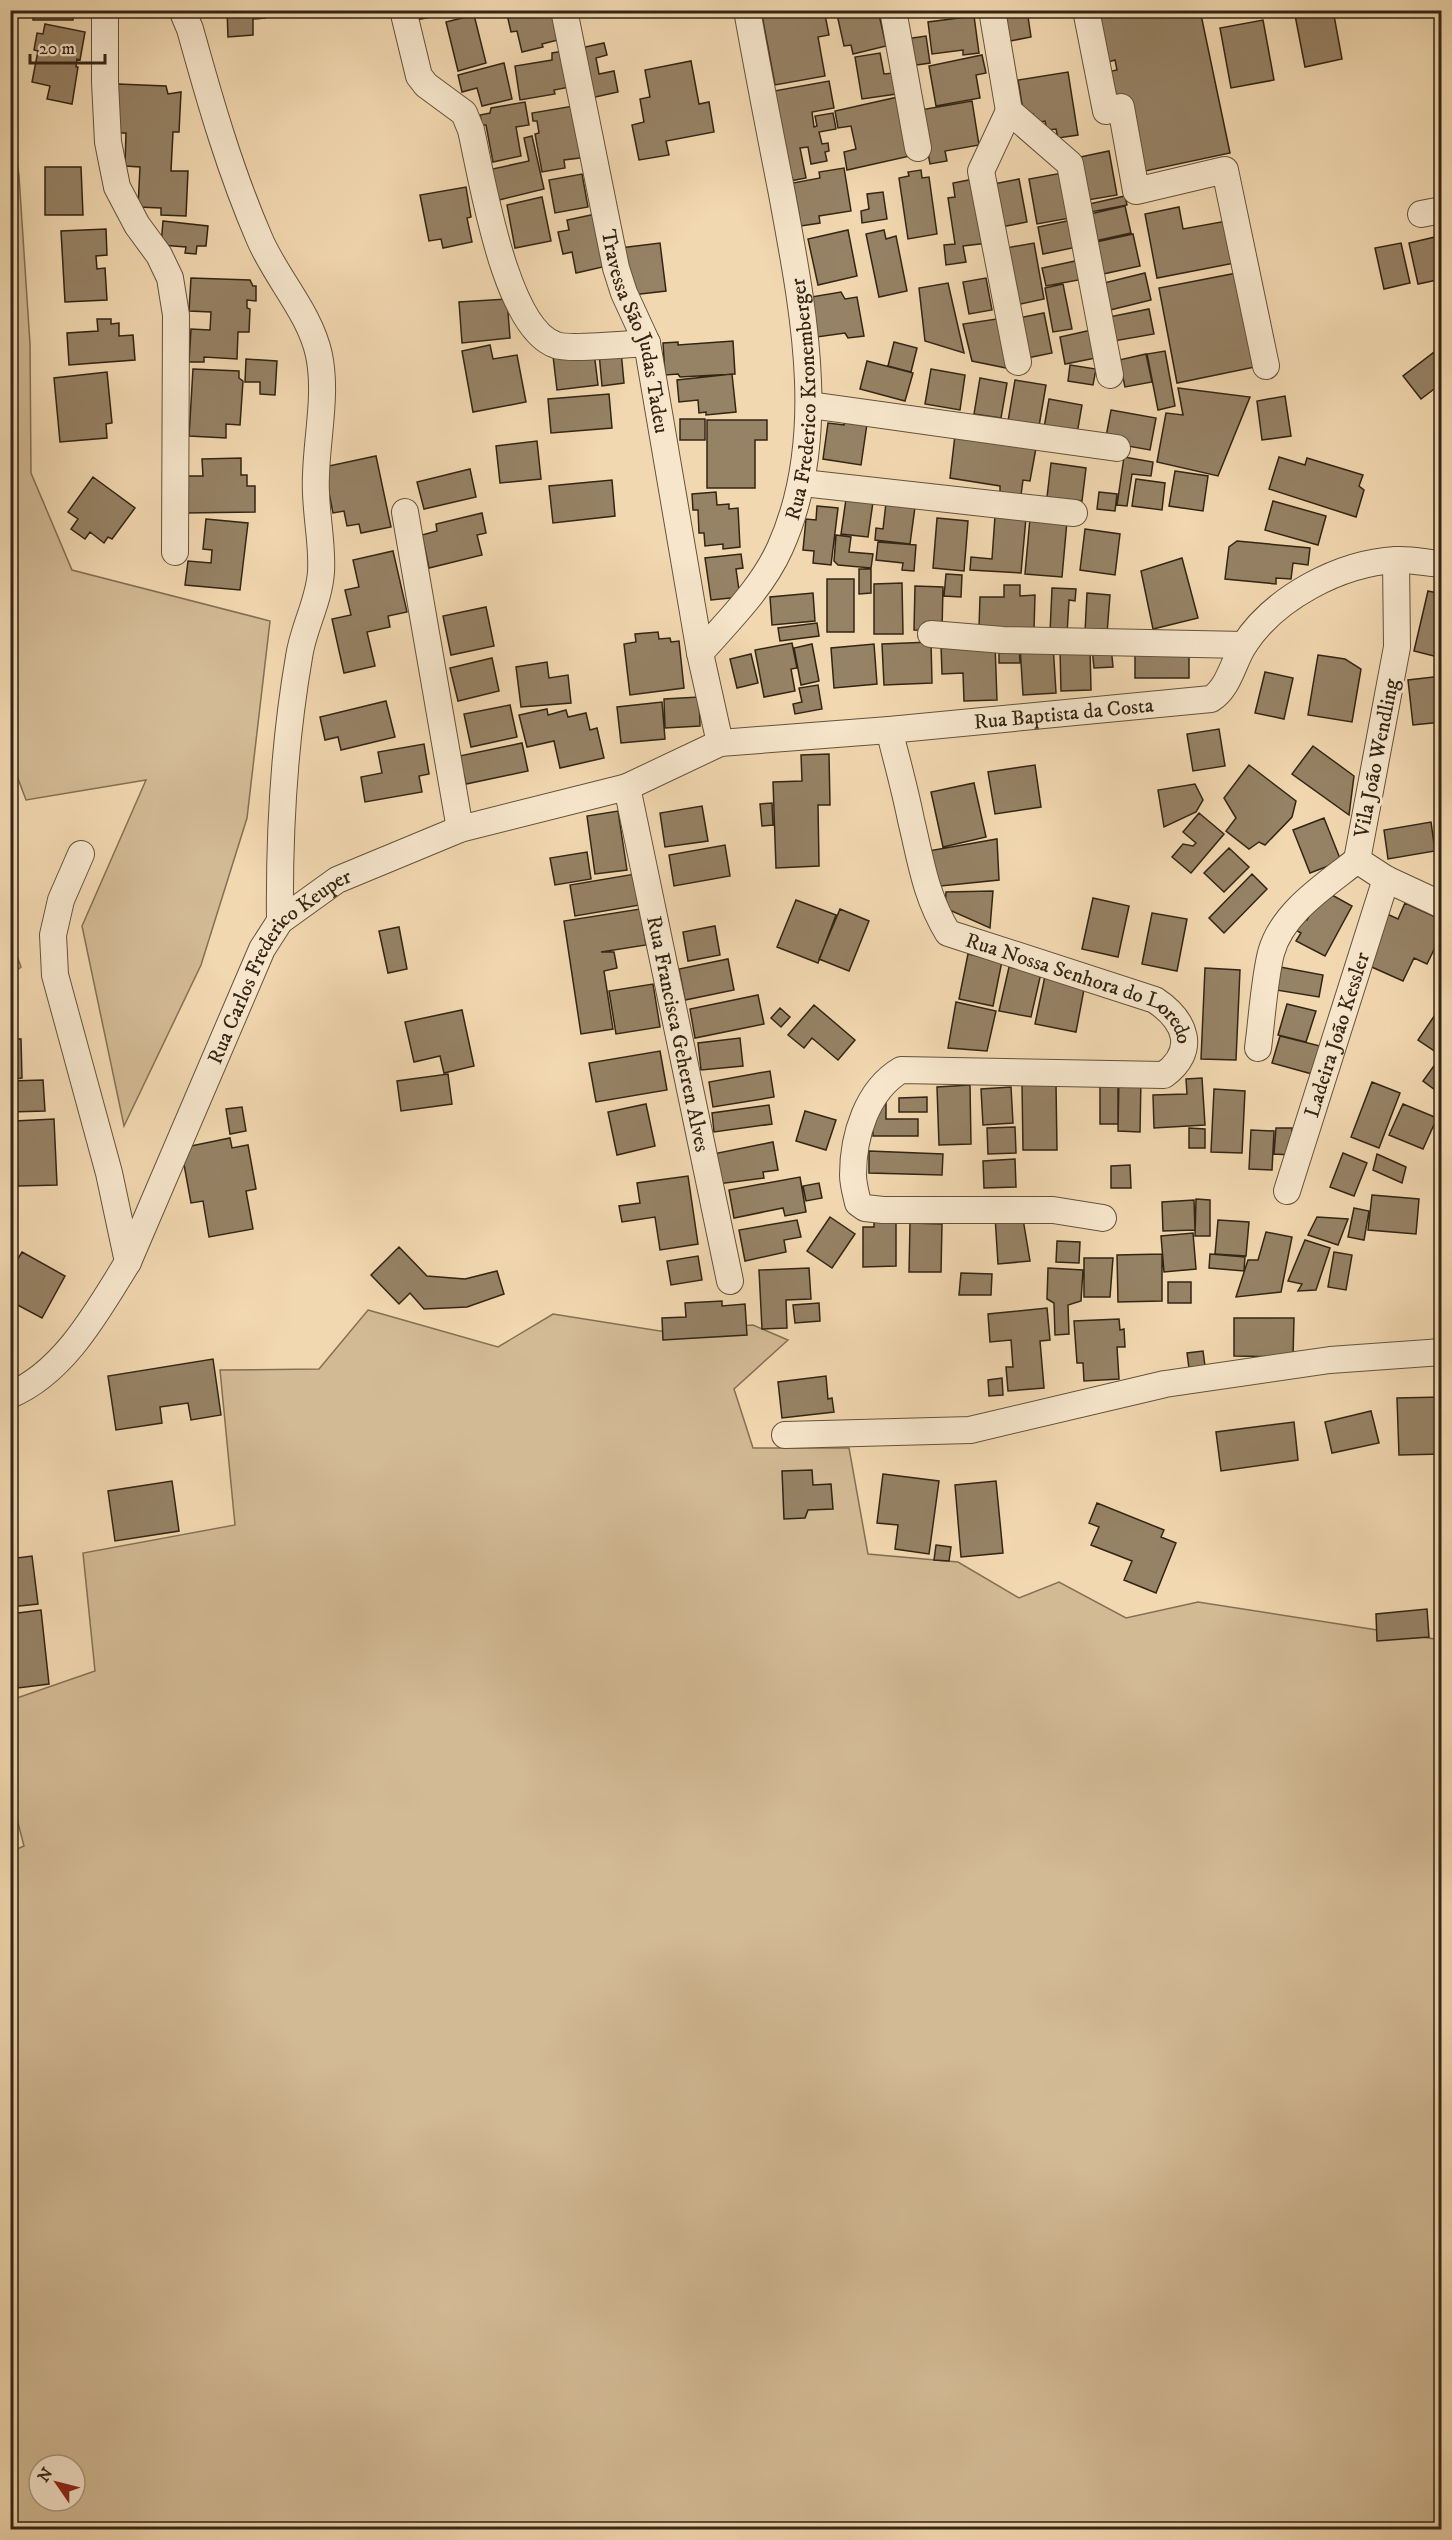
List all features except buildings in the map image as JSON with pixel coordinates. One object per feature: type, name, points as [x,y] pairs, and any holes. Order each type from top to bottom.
[{"type":"street","points":[[105,10],[108,142],[117,187],[137,225],[159,255],[171,278],[176,315],[175,552]]},
{"type":"street","points":[[182,10],[190,29],[227,159],[261,243],[308,326],[319,353],[323,377],[315,504],[321,573],[315,607],[299,654],[290,719],[279,853],[280,921]]},
{"type":"street","points":[[404,10],[418,76],[426,85],[464,113],[471,130],[509,285],[522,312],[537,333],[557,346],[647,342]]},
{"type":"street","name":"Travessa São Judas Tadeu","points":[[564,10],[616,268],[624,293],[647,342],[700,653]]},
{"type":"street","name":"Rua Frederico Kronemberger","points":[[700,653],[759,584],[780,549],[803,483],[810,405],[797,276],[747,10]]},
{"type":"street","points":[[892,10],[918,148]]},
{"type":"street","points":[[992,10],[1009,111],[981,171],[1018,362]]},
{"type":"street","points":[[1086,10],[1106,111],[1121,106],[1136,191],[1225,171],[1266,366]]},
{"type":"street","points":[[1009,111],[1070,164],[1110,375]]},
{"type":"street","points":[[810,405],[1117,448]]},
{"type":"street","points":[[803,483],[1074,513]]},
{"type":"street","points":[[405,512],[460,829]]},
{"type":"street","name":"Rua Baptista da Costa","points":[[720,743],[889,730],[1211,699],[1220,694],[1244,645],[1264,621],[1289,600],[1326,579],[1358,566],[1396,560],[1442,564]]},
{"type":"street","name":"Vila João Wendling","points":[[1396,560],[1397,647],[1357,860],[1386,879],[1442,905]]},
{"type":"street","points":[[931,634],[1003,640],[1244,645]]},
{"type":"street","points":[[700,653],[720,743]]},
{"type":"street","name":"Rua Nossa Senhora do Loredo","points":[[889,730],[912,821],[921,870],[939,919],[948,933],[1155,1000],[1173,1012],[1184,1032],[1184,1048],[1175,1067],[1164,1076],[901,1070],[890,1076],[875,1092],[866,1110],[857,1144],[853,1176],[858,1203],[865,1209],[1053,1210],[1103,1218]]},
{"type":"street","name":"Rua Carlos Frederico Keuper","points":[[10,1395],[26,1388],[46,1373],[75,1341],[101,1306],[128,1262],[262,949],[280,921],[337,880],[460,829],[627,787],[720,743]]},
{"type":"street","name":"Rua Francisca Geheren Alves","points":[[627,787],[730,1281]]},
{"type":"street","points":[[81,854],[59,909],[53,935],[56,975],[109,1173],[128,1262]]},
{"type":"street","points":[[1258,1048],[1271,953],[1279,934],[1298,908],[1357,860]]},
{"type":"street","name":"Ladeira João Kessler","points":[[1287,1191],[1386,879]]},
{"type":"street","points":[[785,1435],[970,1430],[1166,1384],[1330,1360],[1442,1352]]},
{"type":"shaded area","points":[[11,119],[19,176],[30,344],[31,473],[72,570],[270,621],[247,818],[201,965],[124,1126],[82,926],[146,780],[26,800],[11,760]]},
{"type":"shaded area","points":[[10,937],[21,967],[11,975],[10,975]]},
{"type":"shaded area","points":[[368,1310],[498,1347],[553,1314],[660,1331],[753,1325],[788,1340],[734,1389],[753,1448],[849,1448],[868,1554],[958,1562],[1019,1598],[1059,1582],[1126,1618],[1198,1602],[1441,1640],[1441,2529],[11,2529],[10,1852],[24,1846],[11,1796],[11,1700],[95,1671],[83,1553],[235,1525],[220,1370],[319,1369]]}]
